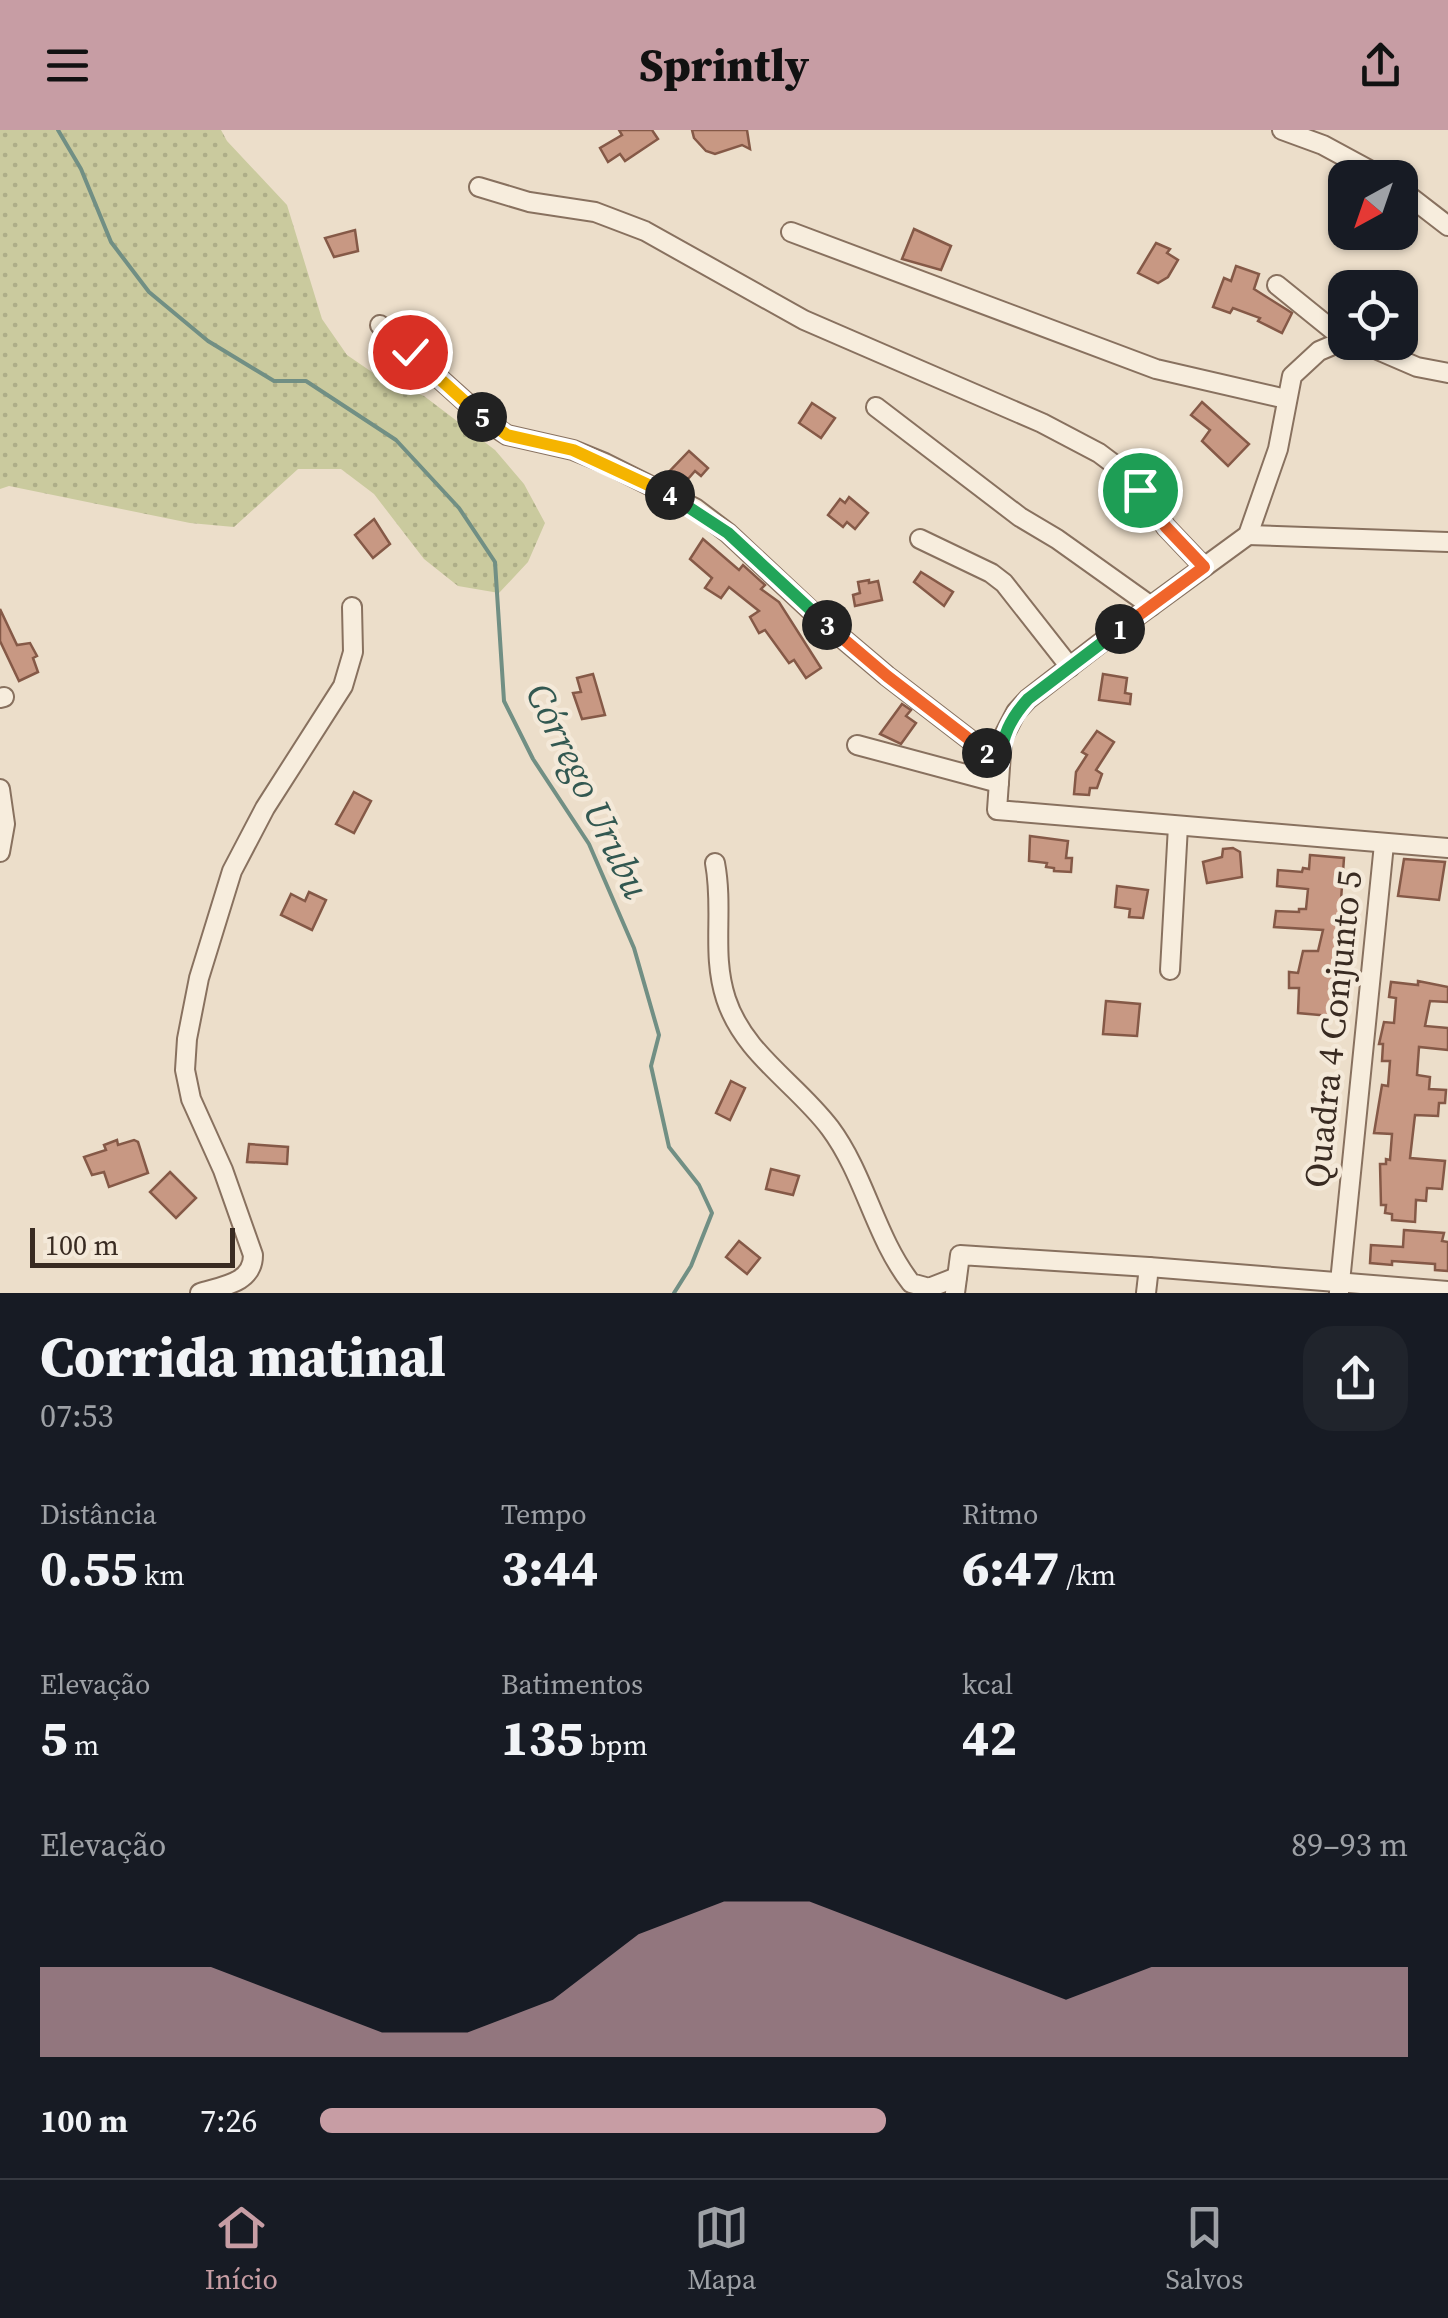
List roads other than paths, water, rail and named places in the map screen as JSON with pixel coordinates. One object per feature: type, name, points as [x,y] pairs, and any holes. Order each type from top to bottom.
[{"type":"street","points":[[1282,130],[1351,160]]},
{"type":"street","points":[[479,187],[529,202],[595,212],[619,220],[804,320],[1042,423],[1120,466],[1166,527],[1204,567]]},
{"type":"street","points":[[1418,203],[1448,226]]},
{"type":"street","points":[[791,232],[1168,373],[1286,400]]},
{"type":"street","points":[[1277,286],[1328,326]]},
{"type":"street","points":[[380,325],[507,435],[573,450],[695,508],[887,676],[1000,763]]},
{"type":"street","points":[[1328,349],[1306,360],[1292,376],[1278,449],[1248,535],[1070,667],[1016,712],[1002,739],[997,810],[1384,844]]},
{"type":"street","points":[[1402,360],[1448,372]]},
{"type":"street","points":[[876,407],[1020,516],[1150,606]]},
{"type":"street","points":[[1248,535],[1448,542]]},
{"type":"street","points":[[920,540],[1004,583],[1070,667]]},
{"type":"street","points":[[200,1293],[247,1276],[254,1255],[223,1170],[191,1099],[185,1070],[199,978],[219,908],[244,846],[344,686],[353,652],[352,606]]},
{"type":"street","points":[[857,745],[998,783]]},
{"type":"street","points":[[0,789],[5,824],[0,852]]},
{"type":"street","points":[[1170,970],[1178,826]]},
{"type":"street","name":"Quadra 4 Conjunto 5","points":[[1339,1288],[1384,844],[1448,848]]},
{"type":"street","points":[[715,863],[721,894],[717,971],[736,1024],[835,1136],[911,1283],[929,1288],[956,1285],[960,1255],[1149,1266],[1339,1288],[1448,1292]]},
{"type":"street","points":[[1146,1293],[1149,1266]]},
{"type":"waterway","name":"Córrego Urubu","points":[[58,130],[81,169],[111,242],[149,292],[208,341],[274,381],[306,381],[396,440],[459,508],[495,562],[504,701],[533,759],[589,844],[634,948],[659,1035],[651,1066],[669,1147],[699,1185],[712,1213],[691,1266],[674,1293]]}]
